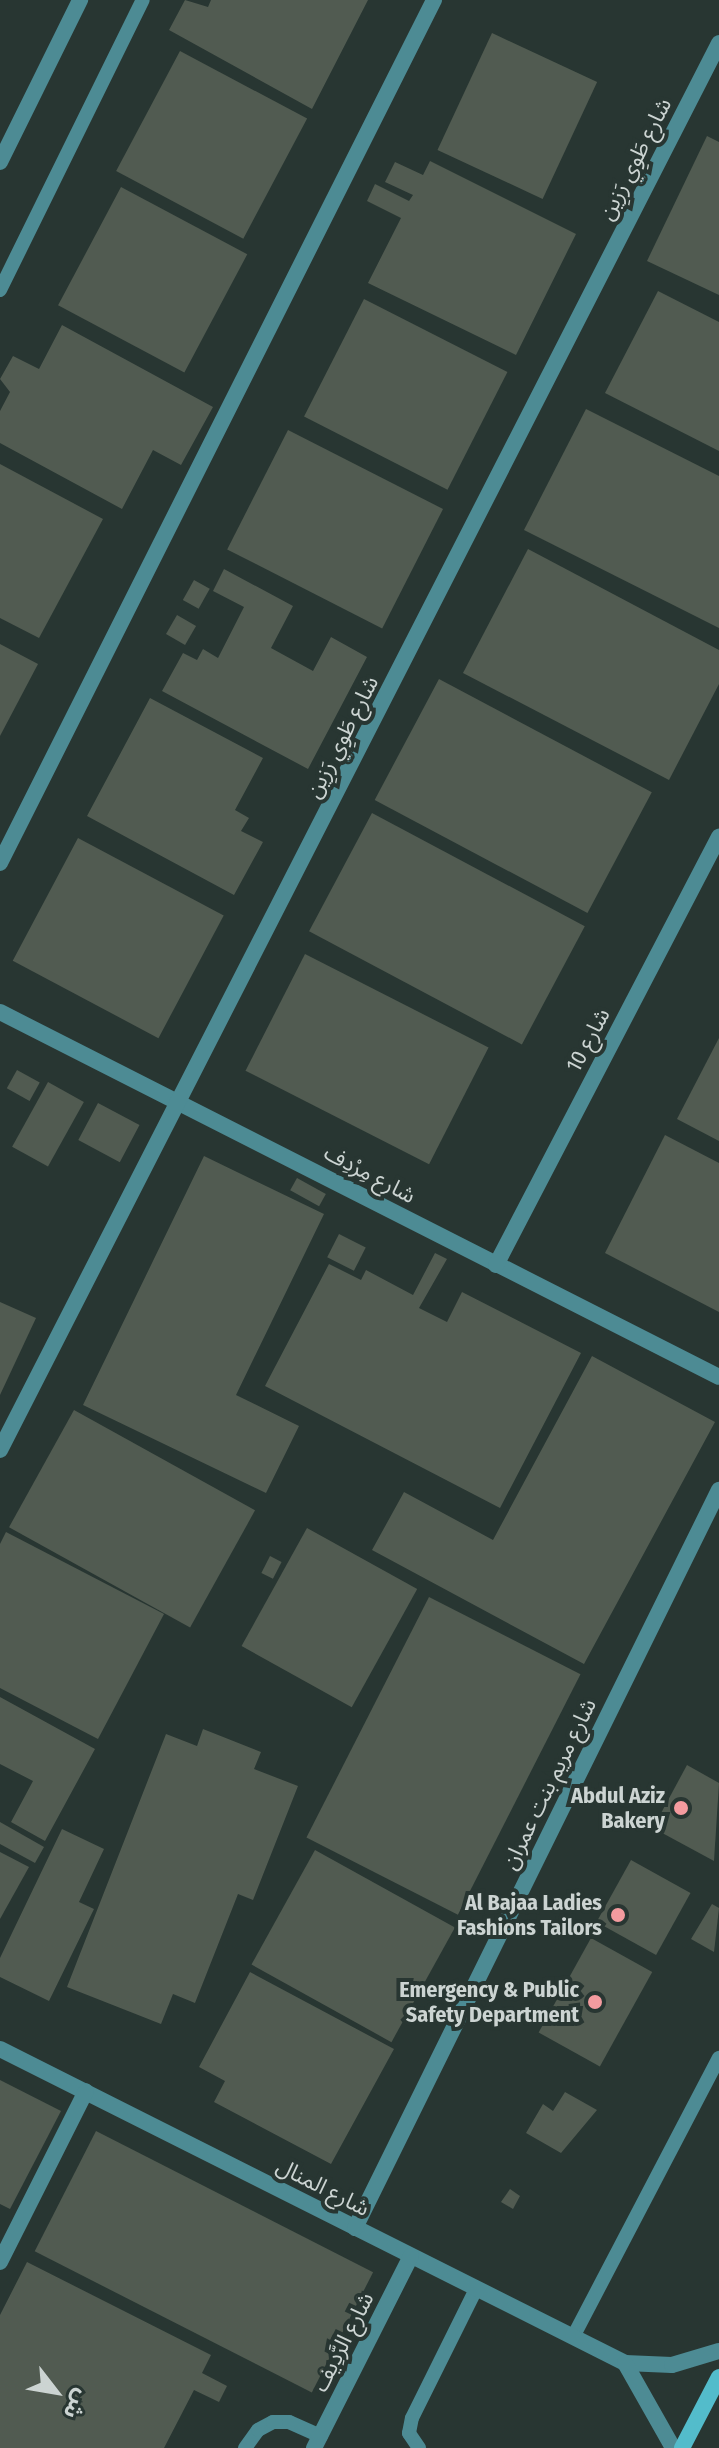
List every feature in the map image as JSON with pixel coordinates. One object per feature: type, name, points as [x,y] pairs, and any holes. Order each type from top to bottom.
[{"type":"main road","points":[[682,2448],[719,2377]]},
{"type":"street","points":[[0,162],[80,0]]},
{"type":"street","points":[[0,863],[434,0]]},
{"type":"street","name":"شارع طَوِي رَزِين","points":[[0,1450],[182,1100],[719,43]]},
{"type":"street","name":"شارع 10","points":[[496,1265],[719,836]]},
{"type":"street","name":"شارع مِرْدِف","points":[[0,1012],[182,1100],[496,1265],[719,1377]]},
{"type":"street","name":"شارع مريم بنت عمران","points":[[355,2228],[719,1490]]},
{"type":"street","name":"شارع المنال","points":[[0,2049],[625,2363],[672,2365],[719,2351]]},
{"type":"street","points":[[0,2262],[86,2091]]},
{"type":"street","name":"شارع الرَّدِيف","points":[[317,2442],[411,2256]]},
{"type":"street","points":[[625,2363],[673,2448]]},
{"type":"lane","points":[[0,290],[143,0]]},
{"type":"lane","points":[[573,2337],[719,2058]]},
{"type":"lane","points":[[419,2448],[409,2433],[412,2418],[476,2289]]},
{"type":"lane","points":[[245,2448],[273,2422],[289,2422],[317,2442]]},
{"type":"building","points":[[185,0],[208,7],[211,0],[368,0],[312,109],[169,30]]},
{"type":"building","points":[[492,33],[597,82],[543,199],[437,150]]},
{"type":"building","points":[[180,51],[307,119],[243,239],[116,171]]},
{"type":"building","points":[[707,136],[719,142],[719,295],[647,261]]},
{"type":"building","points":[[430,161],[576,234],[516,355],[368,283],[401,218],[367,201],[375,184],[409,201],[413,195],[385,182],[395,162],[423,175]]},
{"type":"building","points":[[121,187],[247,254],[184,372],[58,305]]},
{"type":"building","points":[[658,291],[719,322],[719,451],[605,393]]},
{"type":"building","points":[[364,299],[507,372],[448,490],[304,417]]},
{"type":"building","points":[[62,325],[213,407],[181,465],[153,450],[122,509],[0,443],[0,411],[10,392],[0,379],[13,356],[39,369]]},
{"type":"building","points":[[586,409],[719,476],[719,628],[524,530]]},
{"type":"building","points":[[288,430],[443,509],[382,628],[227,549]]},
{"type":"building","points":[[0,464],[103,519],[39,638],[0,618]]},
{"type":"building","points":[[528,549],[719,650],[719,684],[669,780],[463,673]]},
{"type":"building","points":[[224,569],[293,606],[271,648],[313,671],[331,637],[367,657],[308,769],[162,691],[183,653],[197,660],[203,649],[218,658],[244,607],[213,591]]},
{"type":"building","points":[[194,580],[210,589],[199,609],[183,600]]},
{"type":"building","points":[[177,615],[196,626],[185,645],[166,634]]},
{"type":"building","points":[[0,644],[38,664],[0,736]]},
{"type":"building","points":[[439,679],[652,792],[587,913],[375,800]]},
{"type":"building","points":[[150,698],[263,758],[235,810],[249,818],[241,831],[263,842],[234,895],[87,816]]},
{"type":"building","points":[[372,813],[585,926],[522,1044],[309,931]]},
{"type":"building","points":[[78,838],[224,915],[158,1038],[13,961]]},
{"type":"building","points":[[305,954],[489,1048],[429,1164],[246,1071]]},
{"type":"building","points":[[719,1038],[719,1141],[677,1119]]},
{"type":"building","points":[[17,1070],[40,1083],[30,1101],[7,1088]]},
{"type":"building","points":[[48,1082],[84,1102],[48,1167],[12,1147]]},
{"type":"building","points":[[98,1103],[139,1125],[120,1162],[78,1140]]},
{"type":"building","points":[[665,1135],[719,1163],[719,1312],[605,1253]]},
{"type":"building","points":[[204,1156],[324,1214],[236,1395],[299,1426],[266,1493],[83,1405]]},
{"type":"building","points":[[297,1178],[326,1194],[319,1206],[290,1190]]},
{"type":"building","points":[[339,1234],[366,1248],[354,1271],[327,1257]]},
{"type":"building","points":[[435,1253],[447,1259],[419,1308],[447,1322],[462,1292],[581,1353],[500,1508],[265,1386],[329,1264],[361,1280],[366,1270],[413,1295]]},
{"type":"building","points":[[0,1302],[36,1318],[0,1395]]},
{"type":"building","points":[[592,1356],[715,1422],[584,1664],[372,1550],[404,1492],[493,1540]]},
{"type":"building","points":[[74,1410],[255,1510],[190,1628],[9,1527]]},
{"type":"building","points":[[307,1528],[417,1589],[352,1707],[242,1646]]},
{"type":"building","points":[[6,1532],[164,1614],[98,1739],[0,1688],[0,1544]]},
{"type":"building","points":[[270,1556],[282,1562],[273,1579],[261,1573]]},
{"type":"building","points":[[429,1597],[580,1674],[458,1915],[306,1838]]},
{"type":"building","points":[[0,1697],[95,1749],[45,1841],[11,1822],[33,1781],[0,1764]]},
{"type":"building","points":[[203,1729],[261,1752],[254,1769],[298,1786],[253,1900],[238,1894],[195,2003],[173,1994],[161,2024],[67,1987],[166,1734],[197,1746]]},
{"type":"building","points":[[687,1765],[719,1783],[714,1861],[653,1828]]},
{"type":"building","points":[[0,1822],[44,1847],[35,1863],[0,1844]]},
{"type":"building","points":[[62,1829],[104,1849],[79,1902],[94,1909],[49,2001],[0,1977],[0,1958]]},
{"type":"building","points":[[315,1850],[455,1928],[391,2042],[251,1965]]},
{"type":"building","points":[[0,1852],[29,1867],[0,1919]]},
{"type":"building","points":[[631,1860],[690,1893],[656,1955],[597,1922]]},
{"type":"building","points":[[712,1904],[719,1908],[714,1952],[691,1939]]},
{"type":"building","name":"Emergency & Public Safety Department","points":[[591,1938],[652,1972],[600,2066],[539,2032]]},
{"type":"building","points":[[250,1972],[394,2049],[331,2164],[214,2102],[225,2081],[199,2067]]},
{"type":"building","points":[[0,2080],[61,2111],[10,2209],[0,2204]]},
{"type":"building","points":[[565,2092],[597,2110],[561,2153],[526,2133],[543,2104],[553,2111]]},
{"type":"building","points":[[96,2131],[373,2272],[312,2392],[35,2251]]},
{"type":"building","points":[[510,2189],[520,2196],[513,2209],[501,2202]]},
{"type":"building","points":[[27,2262],[211,2355],[202,2373],[227,2386],[219,2402],[194,2390],[164,2448],[0,2448],[0,2315]]},
{"type":"place","name":"Abdul Aziz Bakery","points":[[681,1808]]},
{"type":"place","name":"Al Bajaa Ladies Fashions Tailors","points":[[618,1915]]},
{"type":"place","name":"Emergency & Public Safety Department","points":[[595,2002]]}]
